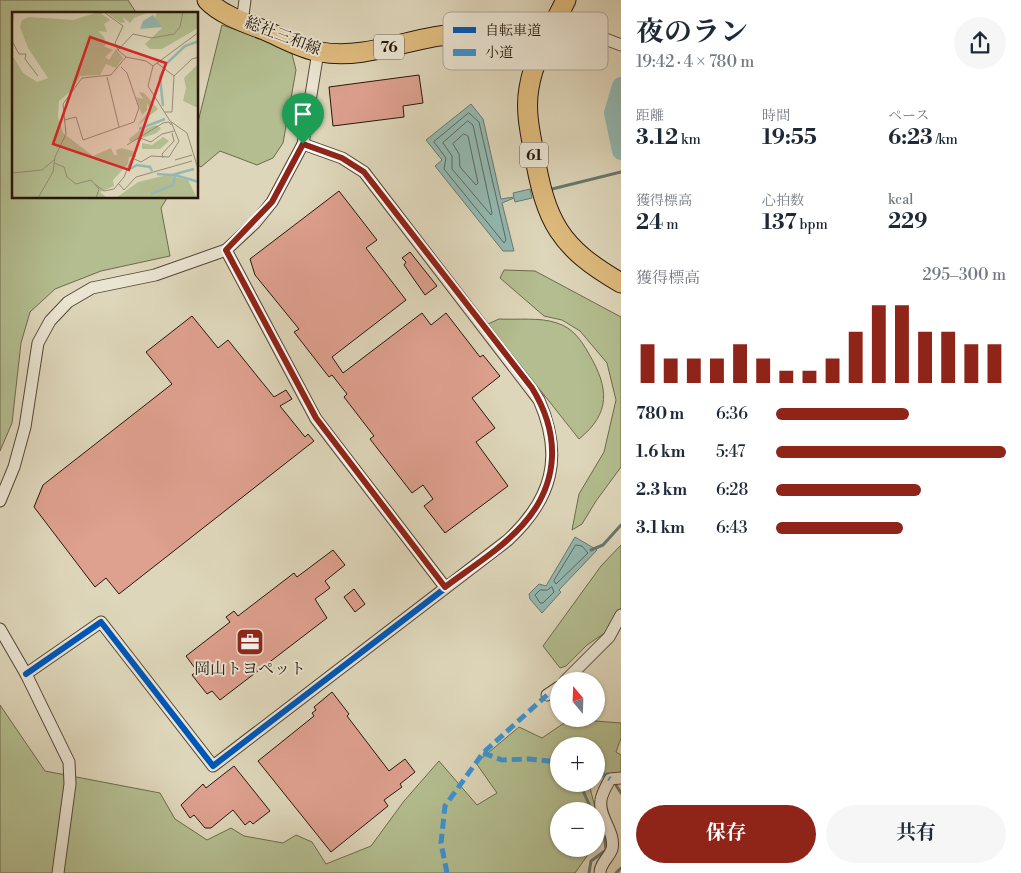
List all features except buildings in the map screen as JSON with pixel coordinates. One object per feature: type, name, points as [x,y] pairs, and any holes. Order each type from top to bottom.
[{"type":"main road","name":"総社三和線","points":[[207,0],[242,22],[318,52],[345,55],[371,52],[443,35]]},
{"type":"main road","name":"61","points":[[560,12],[566,0]]},
{"type":"main road","name":"61","points":[[534,70],[529,89],[528,121],[539,183],[548,213],[560,234],[576,253],[594,267],[621,283]]},
{"type":"street","points":[[242,22],[245,0]]},
{"type":"street","points":[[608,40],[621,45]]},
{"type":"street","points":[[0,502],[14,467],[25,427],[38,343],[57,312],[77,296],[92,288],[155,275],[226,250],[272,202],[303,144],[318,52]]},
{"type":"street","points":[[26,674],[101,622],[213,766],[508,540],[537,509],[546,490],[551,468],[552,447],[548,423],[532,388],[364,172],[342,158],[303,144]]},
{"type":"street","points":[[226,250],[316,418],[445,587]]},
{"type":"street","points":[[573,672],[608,638],[621,616]]},
{"type":"street","points":[[0,630],[26,674],[69,762],[71,771],[58,873]]},
{"type":"street","points":[[600,873],[602,863],[612,850],[612,841],[601,812],[601,799],[613,780]]},
{"type":"green space","points":[[0,0],[128,0],[136,12],[12,12],[12,199],[166,199],[161,208],[170,256],[101,271],[55,289],[30,312],[21,343],[12,423],[0,451]]},
{"type":"green space","points":[[222,25],[280,45],[292,54],[296,70],[283,143],[273,158],[257,165],[220,151],[201,167],[199,166],[199,118]]},
{"type":"green space","points":[[504,270],[535,271],[621,317],[621,467],[582,524],[572,530],[579,494],[604,452],[616,400],[607,363],[580,331],[562,320],[544,316],[500,278]]},
{"type":"green space","points":[[499,319],[536,319],[557,323],[572,331],[583,344],[596,366],[604,399],[602,410],[597,420],[579,439],[488,324]]},
{"type":"green space","points":[[621,545],[621,622],[587,645],[566,666],[560,668],[543,646],[601,566]]},
{"type":"green space","points":[[0,705],[45,771],[160,793],[175,819],[207,840],[231,828],[244,836],[283,843],[296,835],[312,842],[326,864],[371,846],[404,801],[439,761],[477,805],[497,793],[476,763],[519,727],[542,738],[557,728],[605,728],[605,722],[621,723],[621,738],[616,752],[621,755],[621,776],[605,774],[605,737],[550,737],[550,792],[591,792],[594,802],[550,802],[550,857],[586,857],[575,873],[0,873]]},
{"type":"water","points":[[471,104],[483,119],[501,199],[514,197],[513,193],[530,189],[532,198],[515,202],[514,198],[502,203],[514,251],[503,251],[435,166],[442,160],[426,140]]},
{"type":"water","points":[[575,537],[597,550],[559,590],[561,592],[542,613],[530,599],[529,594],[539,584],[546,586]]},
{"type":"waterway","points":[[621,86],[613,113],[621,151]]},
{"type":"waterway","points":[[552,189],[621,172]]},
{"type":"waterway","points":[[591,550],[603,545],[621,525]]},
{"type":"waterway","points":[[614,782],[621,793]]},
{"type":"waterway","points":[[584,792],[588,802]]},
{"type":"waterway","points":[[605,841],[605,851]]},
{"type":"waterway","points":[[589,873],[591,861],[596,857]]},
{"type":"waterway","points":[[616,873],[621,868]]},
{"type":"marked path","points":[[447,873],[441,843],[445,806],[483,753],[547,695]]},
{"type":"marked path","points":[[483,753],[502,760],[528,759],[550,761]]},
{"type":"marked path","points":[[605,776],[610,779]]},
{"type":"cycle path","points":[[26,674],[101,622],[213,766],[508,540],[523,525],[544,493],[552,459],[551,440],[547,421],[539,400],[364,172],[342,158],[303,144]]},
{"type":"place","name":"岡山トヨペット","points":[[250,642]]},
{"type":"route","points":[[303,144],[342,158],[364,172],[532,388],[548,423],[552,447],[551,468],[546,490],[537,509],[508,540],[445,587],[329,438],[316,418],[226,250],[255,222],[272,202],[288,176],[303,144]]}]
